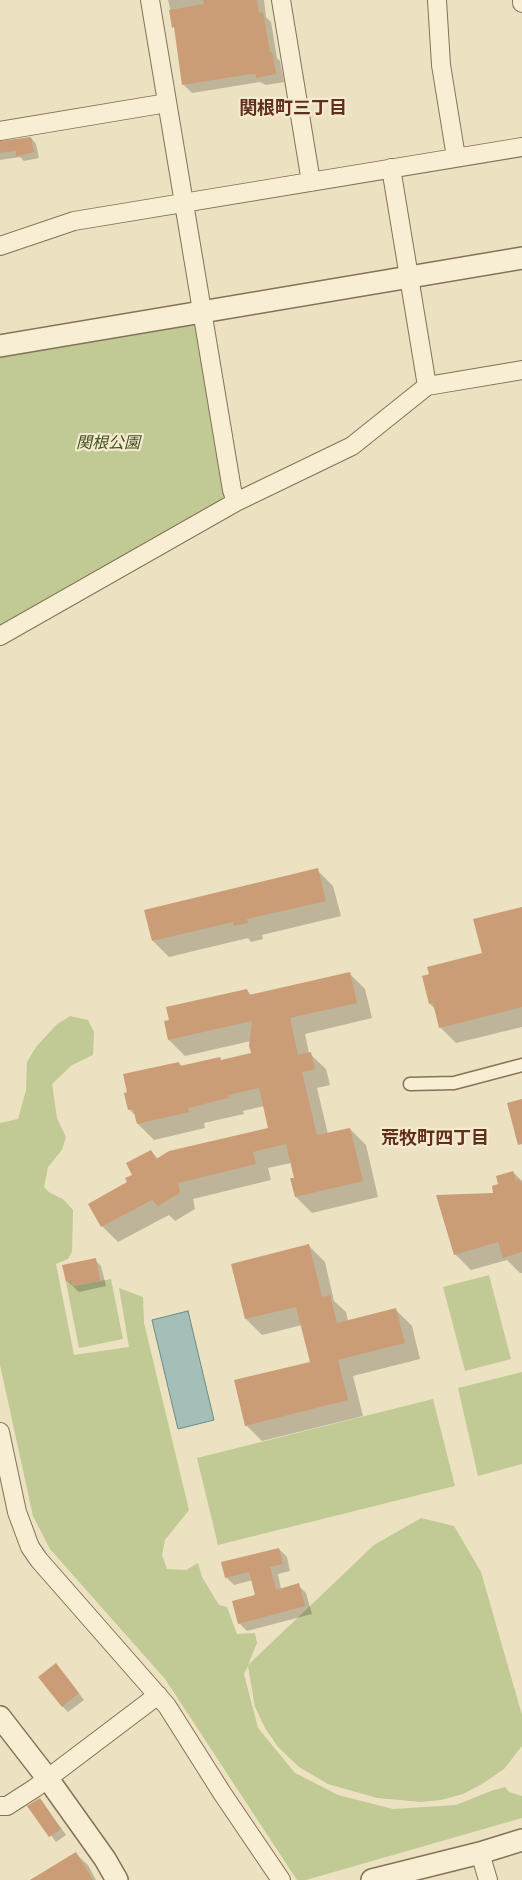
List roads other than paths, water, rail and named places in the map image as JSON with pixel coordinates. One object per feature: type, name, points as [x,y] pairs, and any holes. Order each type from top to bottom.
[{"type":"street","points":[[150,0],[166,103],[204,312],[232,490],[236,502]]},
{"type":"street","points":[[281,0],[311,182]]},
{"type":"street","points":[[437,0],[441,65],[456,157]]},
{"type":"street","points":[[0,131],[166,103]]},
{"type":"street","points":[[0,246],[74,221],[522,147]]},
{"type":"street","points":[[392,168],[427,386]]},
{"type":"street","points":[[0,346],[522,258]]},
{"type":"street","points":[[0,636],[236,502],[352,446],[427,386],[522,370]]},
{"type":"street","points":[[410,1084],[454,1084],[522,1065]]},
{"type":"street","points":[[0,1432],[5,1480],[30,1547],[39,1560],[167,1706],[222,1793],[281,1880]]},
{"type":"street","points":[[0,1806],[12,1804],[158,1695]]},
{"type":"street","points":[[0,1717],[48,1778],[105,1859],[117,1880]]},
{"type":"street","points":[[372,1880],[480,1853],[522,1840]]},
{"type":"street","points":[[480,1853],[488,1880]]},
{"type":"water","points":[[188,1311],[214,1420],[178,1429],[152,1320]]},
{"type":"district","name":"関根町三丁目","points":[[293,108]]},
{"type":"district","name":"荒牧町四丁目","points":[[435,1138]]},
{"type":"park label","name":"関根公園","points":[[108,443]]}]
